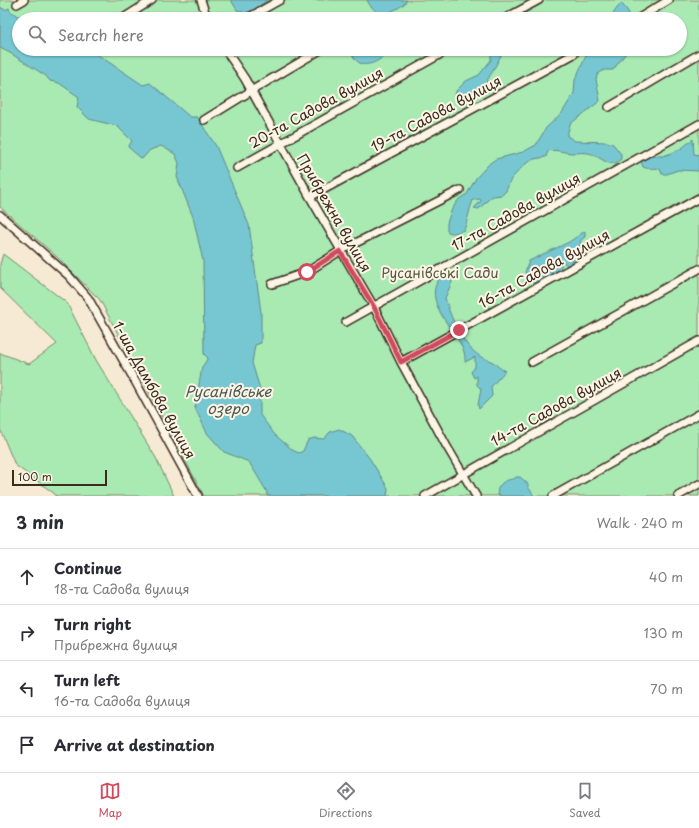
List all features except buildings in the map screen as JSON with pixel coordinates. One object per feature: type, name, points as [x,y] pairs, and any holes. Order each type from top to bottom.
[{"type":"street","points":[[133,12],[152,0]]},
{"type":"street","points":[[201,0],[205,12]]},
{"type":"street","points":[[259,12],[280,0]]},
{"type":"street","points":[[517,12],[539,0]]},
{"type":"street","points":[[650,12],[669,0]]},
{"type":"street","points":[[609,107],[699,54]]},
{"type":"street","name":"Прибрежна вулиця","points":[[230,56],[241,72],[340,251],[374,307],[401,362],[446,445],[476,496]]},
{"type":"street","points":[[204,120],[310,56]]},
{"type":"street","name":"20-та Садова вулиця","points":[[237,168],[437,56]]},
{"type":"street","name":"19-та Садова вулиця","points":[[310,197],[570,56]]},
{"type":"street","name":"17-та Садова вулиця","points":[[346,322],[699,124]]},
{"type":"street","points":[[272,284],[307,272],[340,251],[460,190]]},
{"type":"street","name":"16-та Садова вулиця","points":[[401,362],[699,198]]},
{"type":"street","name":"1-ша Дамбова вулиця","points":[[0,215],[69,276],[88,298],[198,496]]},
{"type":"street","points":[[532,362],[699,269]]},
{"type":"street","name":"14-та Садова вулиця","points":[[425,496],[699,341]]},
{"type":"street","points":[[557,495],[699,414]]},
{"type":"street","points":[[678,496],[699,484]]},
{"type":"green space","name":"Русанівські Сади","points":[[0,0],[699,0],[699,496],[204,496],[100,300],[56,256],[0,207]]},
{"type":"green space","points":[[3,254],[67,303],[96,360],[156,458],[174,496],[55,496],[55,494],[15,465],[0,429],[0,353],[29,364],[57,344],[0,288],[0,264]]},
{"type":"water","points":[[231,0],[268,0],[248,12],[237,10]]},
{"type":"water","points":[[367,0],[407,0],[402,6],[390,12],[376,12]]},
{"type":"water","points":[[621,3],[628,12],[614,12]]},
{"type":"water","name":"Русанівське озеро","points":[[0,7],[5,10],[9,8],[12,12],[12,54],[0,48]]},
{"type":"water","name":"Русанівське озеро","points":[[15,56],[100,56],[143,85],[150,83],[190,117],[197,117],[216,146],[249,225],[261,312],[261,343],[255,345],[252,363],[260,389],[260,415],[275,435],[294,451],[299,453],[303,451],[308,440],[314,438],[324,439],[330,432],[339,429],[352,436],[370,459],[388,488],[387,496],[267,496],[267,492],[249,462],[224,452],[207,433],[195,408],[202,367],[208,358],[204,354],[203,261],[193,217],[177,177],[179,163],[175,154],[161,146],[150,150],[142,159],[128,147],[132,141],[117,126],[89,119],[77,107],[79,97],[59,83],[50,81],[46,76]]},
{"type":"water","points":[[385,56],[369,64],[358,62],[354,57]]},
{"type":"water","points":[[491,56],[501,56],[478,94],[468,103],[458,105],[455,96],[456,91],[466,81],[479,75],[491,60]]},
{"type":"water","points":[[586,56],[624,56],[613,70],[604,70],[598,74],[596,79],[600,101],[570,124],[567,136],[575,141],[607,142],[613,144],[621,154],[621,159],[617,162],[609,163],[593,154],[588,153],[570,153],[555,150],[548,151],[546,157],[534,159],[524,165],[511,179],[506,191],[502,195],[493,196],[479,209],[474,208],[481,201],[480,199],[473,200],[464,230],[453,233],[447,231],[447,223],[452,209],[459,199],[467,194],[476,178],[490,163],[496,159],[523,152],[536,145],[546,128],[562,113],[574,93],[575,80]]},
{"type":"water","points":[[693,139],[694,154],[699,155],[699,171],[678,170],[667,174],[662,174],[660,169],[643,167],[641,161],[651,156],[663,156],[672,153],[682,148]]},
{"type":"water","points":[[585,231],[585,237],[581,240],[580,246],[583,251],[582,257],[574,259],[568,266],[562,261],[560,271],[535,283],[528,280],[525,272],[529,261],[569,242]]},
{"type":"water","points":[[443,275],[450,277],[452,282],[445,298],[458,331],[474,352],[493,362],[505,371],[491,387],[492,396],[479,409],[478,405],[481,389],[477,385],[477,376],[474,378],[471,372],[475,367],[475,357],[465,362],[461,344],[444,318],[435,300],[434,291],[437,282]]},
{"type":"water","points":[[516,477],[520,477],[528,484],[533,496],[498,495],[498,488],[502,483]]},
{"type":"route","points":[[307,272],[340,251],[374,307],[401,362],[459,330]]}]
